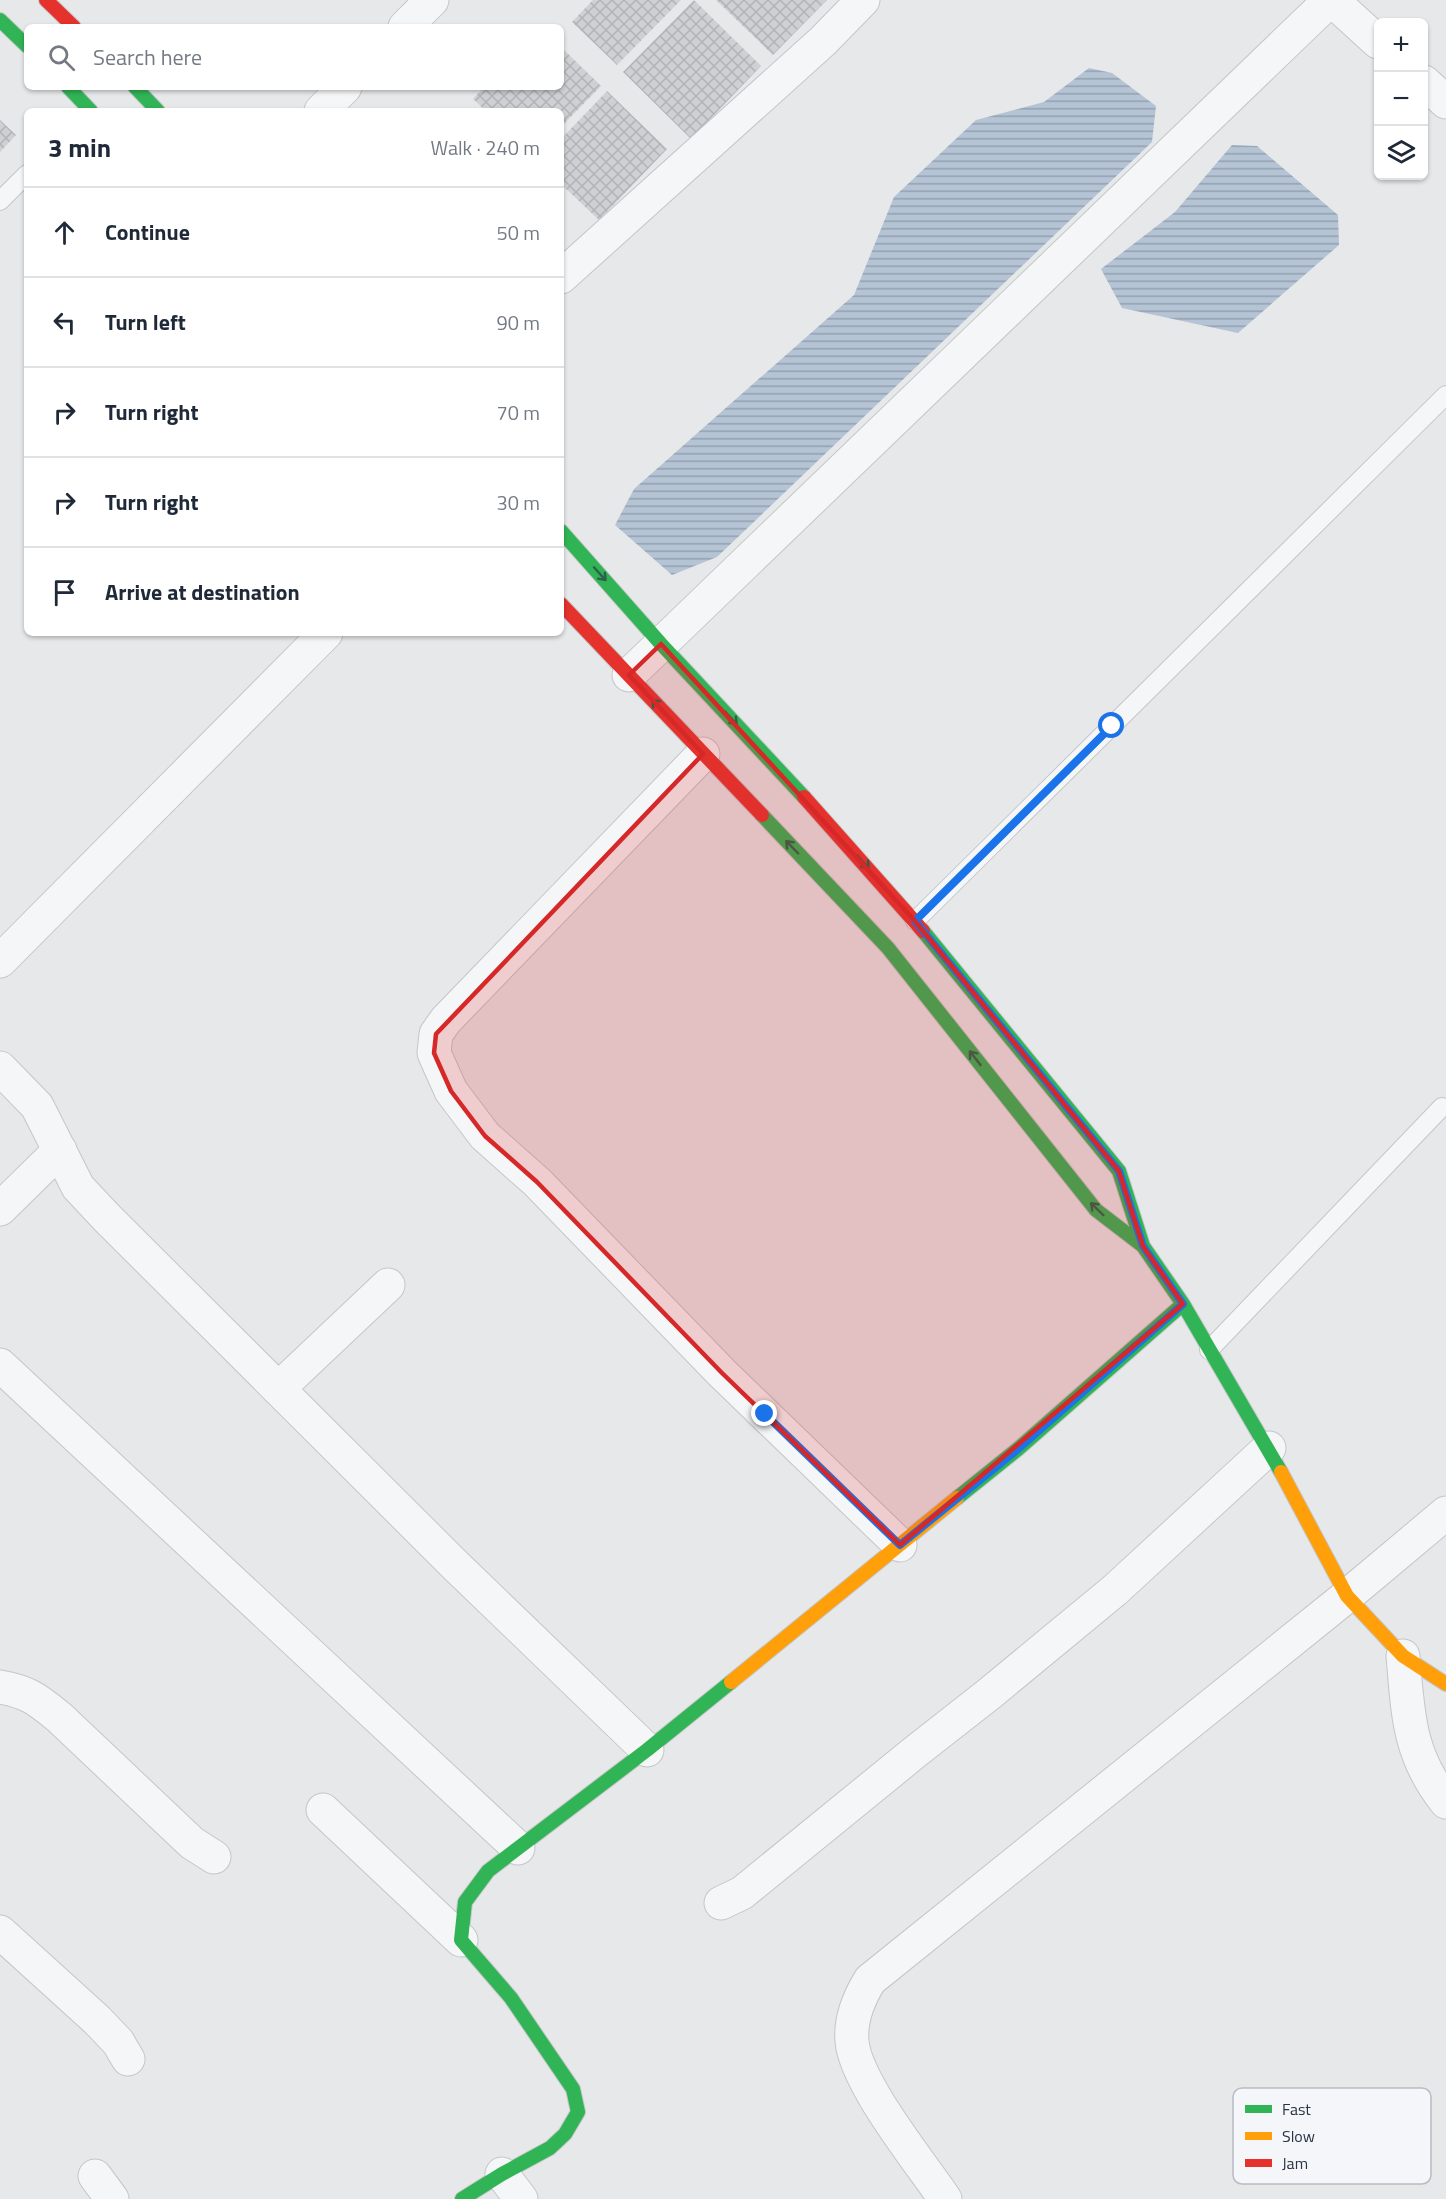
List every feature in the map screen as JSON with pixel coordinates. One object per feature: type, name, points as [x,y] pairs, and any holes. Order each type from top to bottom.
[{"type":"main road","points":[[46,0],[71,24]]},
{"type":"main road","points":[[0,20],[24,43]]},
{"type":"main road","points":[[71,90],[87,108]]},
{"type":"main road","points":[[138,90],[155,108]]},
{"type":"main road","points":[[564,534],[661,644],[785,776],[915,921],[1119,1171],[1143,1246],[1183,1304],[1269,1448],[1347,1596],[1403,1656],[1446,1684]]},
{"type":"main road","points":[[564,607],[888,948],[1096,1210],[1143,1246]]},
{"type":"main road","points":[[462,2199],[512,2186],[565,2134],[578,2112],[573,2089],[511,1998],[461,1940],[465,1902],[488,1871],[647,1750],[1018,1449],[1183,1304]]},
{"type":"street","points":[[408,24],[432,0]]},
{"type":"street","points":[[564,274],[823,41],[863,0]]},
{"type":"street","points":[[629,675],[1331,0],[1374,38]]},
{"type":"street","points":[[1428,86],[1446,102]]},
{"type":"street","points":[[324,108],[342,90]]},
{"type":"street","points":[[0,961],[323,636]]},
{"type":"street","points":[[703,754],[446,1020],[436,1034],[434,1053],[451,1091],[485,1136],[537,1182],[722,1373],[900,1545]]},
{"type":"street","points":[[0,1068],[37,1106],[78,1187],[85,1195],[192,1305],[455,1565],[647,1750]]},
{"type":"street","points":[[0,1209],[60,1150]]},
{"type":"street","points":[[278,1389],[388,1285]]},
{"type":"street","points":[[0,1365],[518,1848]]},
{"type":"street","points":[[721,1903],[742,1893],[1025,1665],[1115,1590],[1269,1448]]},
{"type":"street","points":[[945,2199],[875,2098],[859,2065],[852,2042],[853,2022],[859,1997],[870,1980],[1347,1596],[1446,1513]]},
{"type":"street","points":[[1403,1656],[1409,1725],[1420,1762],[1446,1802]]},
{"type":"street","points":[[0,1687],[21,1691],[37,1699],[192,1843],[214,1857]]},
{"type":"street","points":[[323,1810],[461,1940]]},
{"type":"street","points":[[0,1932],[97,2020],[118,2042],[128,2059]]},
{"type":"lane","points":[[0,201],[24,177]]},
{"type":"lane","points":[[915,921],[1446,395]]},
{"type":"lane","points":[[1209,1350],[1442,1107]]},
{"type":"highlighted area","points":[[661,644],[915,921],[1119,1171],[1143,1246],[1183,1304],[900,1545],[722,1373],[537,1182],[485,1136],[451,1091],[434,1053],[436,1034],[703,754],[629,675]]},
{"type":"water","points":[[1089,68],[1112,73],[1156,106],[1152,142],[717,557],[672,575],[615,525],[634,489],[854,295],[894,197],[976,120],[1044,102]]},
{"type":"water","points":[[1232,145],[1257,146],[1338,215],[1339,245],[1238,333],[1122,308],[1101,269],[1175,212]]},
{"type":"building","points":[[593,0],[681,0],[617,65],[572,22]]},
{"type":"building","points":[[694,0],[761,66],[691,139],[623,72]]},
{"type":"building","points":[[716,0],[827,0],[773,55]]},
{"type":"building","points":[[564,50],[601,86],[564,124],[564,108],[483,108],[473,99],[481,90],[564,90]]},
{"type":"building","points":[[607,91],[667,149],[599,220],[564,187],[564,136]]},
{"type":"building","points":[[0,120],[16,135],[0,152]]},
{"type":"traffic: fast","points":[[0,20],[24,43]]},
{"type":"traffic: fast","points":[[71,90],[88,108]]},
{"type":"traffic: fast","points":[[138,90],[155,108]]},
{"type":"traffic: fast","points":[[564,534],[661,644],[804,797]]},
{"type":"traffic: fast","points":[[762,815],[888,948],[1096,1210],[1143,1246]]},
{"type":"traffic: fast","points":[[923,931],[1119,1171],[1143,1246],[1183,1304],[1281,1472]]},
{"type":"traffic: fast","points":[[957,1498],[1018,1449],[1183,1304]]},
{"type":"traffic: fast","points":[[462,2199],[550,2148],[565,2134],[578,2112],[573,2089],[511,1998],[461,1940],[465,1902],[488,1871],[647,1750],[731,1682]]},
{"type":"traffic: slow","points":[[1281,1472],[1347,1596],[1403,1656],[1446,1684]]},
{"type":"traffic: slow","points":[[731,1682],[957,1498]]},
{"type":"traffic: jam","points":[[46,0],[71,24]]},
{"type":"traffic: jam","points":[[564,607],[762,815]]},
{"type":"traffic: jam","points":[[804,797],[923,931]]},
{"type":"route","points":[[765,1414],[900,1545],[1018,1449],[1183,1304],[1143,1246],[1119,1171],[915,921],[1112,726]]}]
